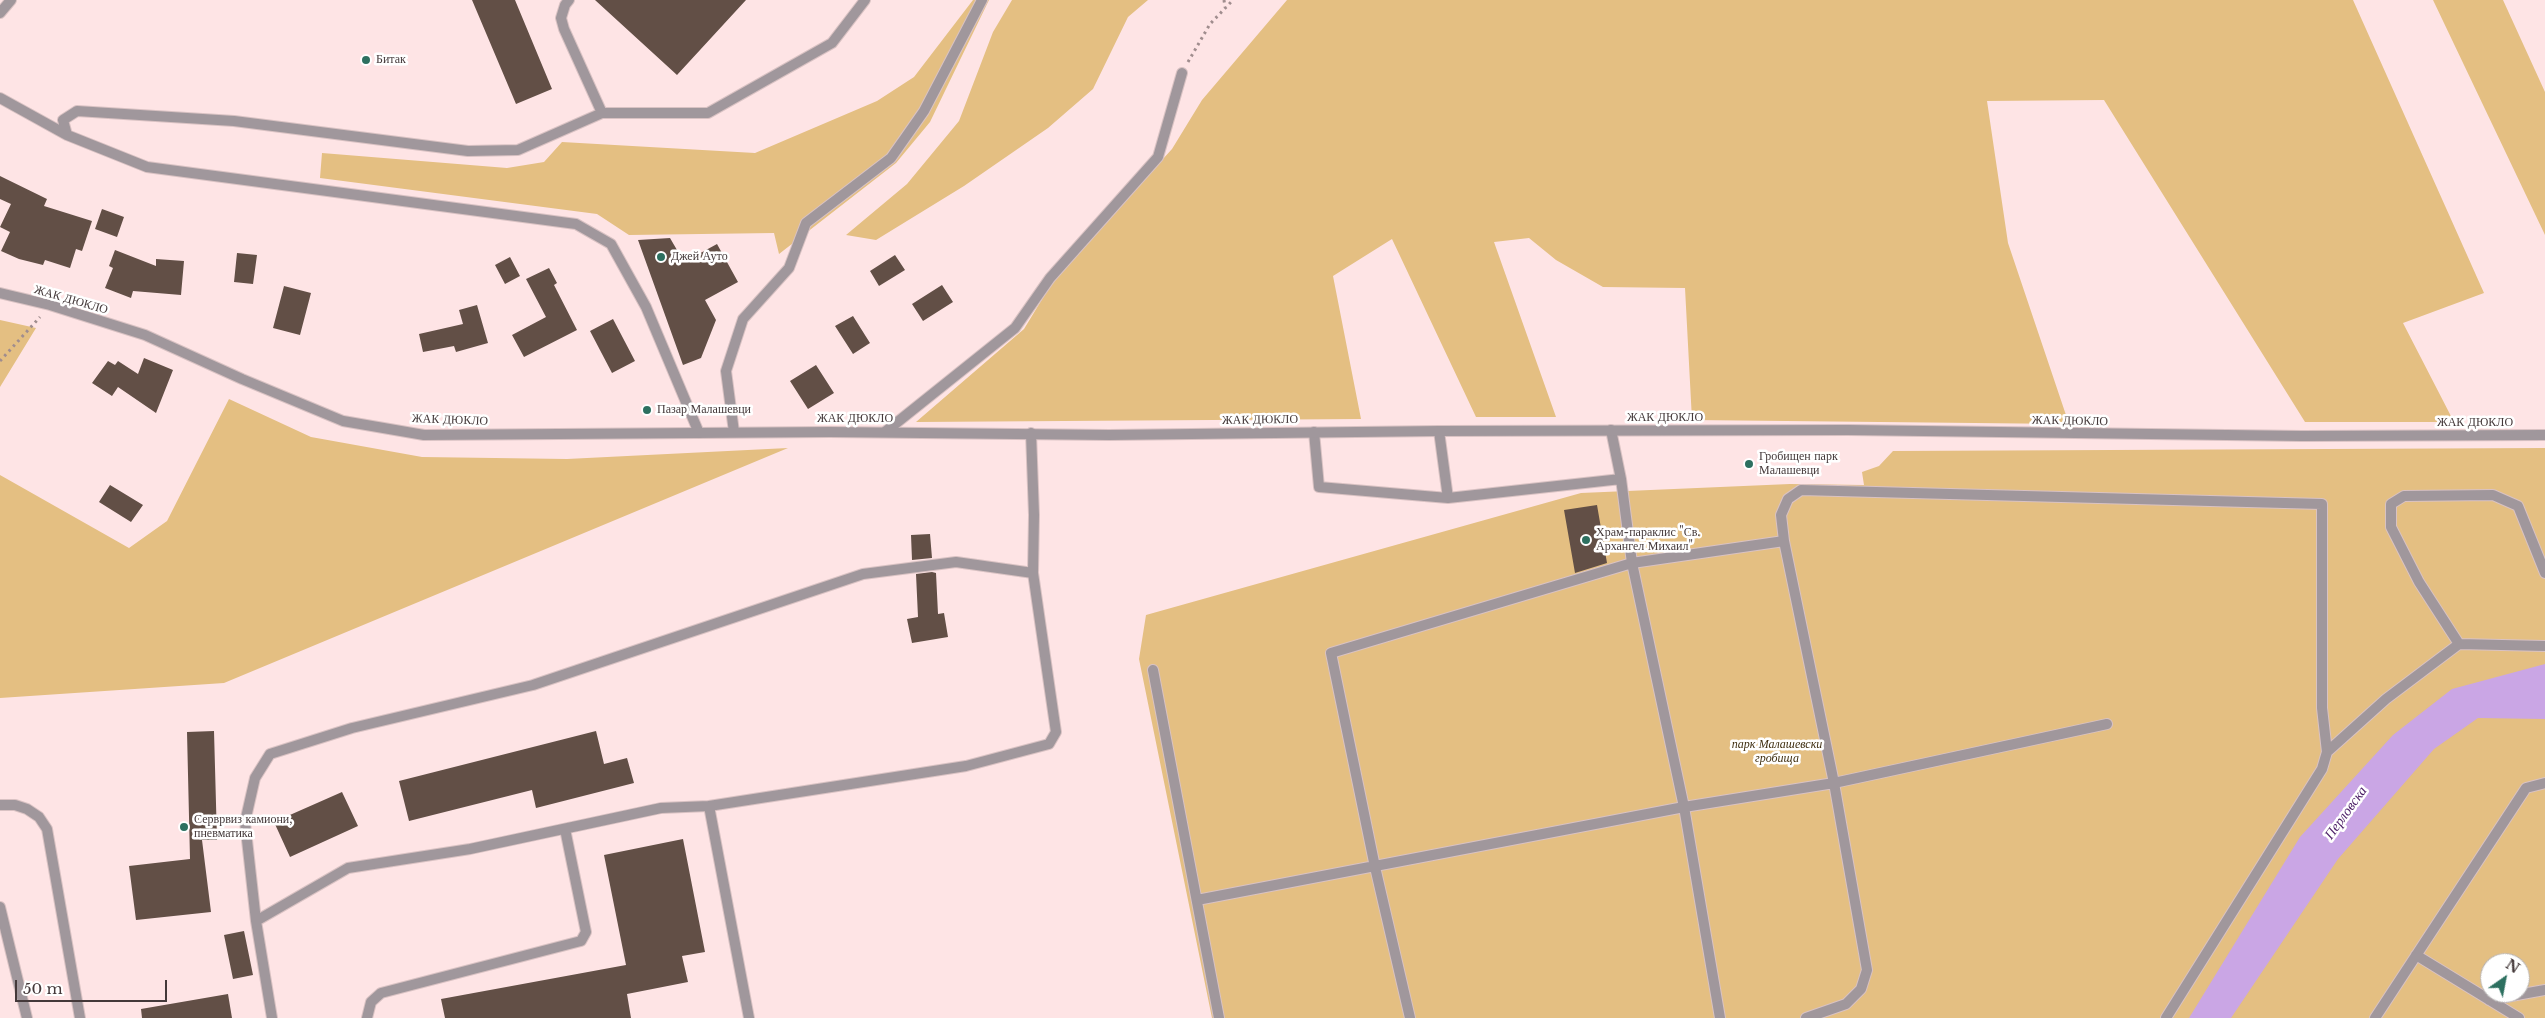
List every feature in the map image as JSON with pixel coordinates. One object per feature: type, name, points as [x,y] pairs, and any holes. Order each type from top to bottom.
[{"type":"street","points":[[0,12],[12,0]]},
{"type":"street","points":[[569,0],[565,5],[561,18],[564,29],[602,113]]},
{"type":"street","points":[[67,135],[63,120],[77,111],[234,121],[468,151],[518,150],[602,113],[708,113],[832,43],[865,0]]},
{"type":"street","points":[[734,432],[726,372],[743,318],[789,268],[806,223],[891,158],[924,111],[982,0]]},
{"type":"street","points":[[885,432],[1015,328],[1050,278],[1158,157],[1182,73]]},
{"type":"street","points":[[0,98],[67,135],[147,167],[576,224],[611,244],[646,307],[699,433]]},
{"type":"street","name":"ЖАК ДЮКЛО","points":[[0,293],[50,305],[145,335],[242,380],[342,421],[424,435],[734,432],[1109,435],[1611,430],[1848,430],[2302,436],[2545,435]]},
{"type":"street","points":[[1611,430],[1621,479],[1632,563],[1684,807],[1720,1018]]},
{"type":"street","points":[[1439,431],[1448,498]]},
{"type":"street","points":[[1314,432],[1319,487],[1448,498],[1621,479]]},
{"type":"street","points":[[256,921],[348,868],[470,849],[661,808],[709,806],[966,766],[1049,744],[1056,732],[1033,573],[1034,515],[1031,433]]},
{"type":"street","points":[[1806,1018],[1846,1004],[1861,989],[1867,970],[1834,783],[1784,541],[1782,515],[1788,499],[1801,490],[2322,504],[2322,708],[2327,752],[2322,769],[2166,1018]]},
{"type":"street","points":[[2459,644],[2419,582],[2392,527],[2391,504],[2404,496],[2493,495],[2518,506],[2545,573]]},
{"type":"street","points":[[1410,1018],[1375,867],[1331,653],[1632,563],[1784,541]]},
{"type":"street","points":[[272,1018],[256,921],[245,822],[255,778],[270,754],[352,728],[533,684],[863,574],[956,562],[1033,573]]},
{"type":"street","points":[[2327,752],[2386,699],[2459,644],[2545,646]]},
{"type":"street","points":[[1153,670],[1219,1018]]},
{"type":"street","points":[[1197,900],[1684,807],[1834,783],[2107,724]]},
{"type":"street","points":[[2376,1018],[2526,788],[2545,783]]},
{"type":"street","points":[[0,805],[14,805],[27,810],[38,817],[47,830],[80,1018]]},
{"type":"street","points":[[709,806],[749,1018]]},
{"type":"street","points":[[367,1018],[371,1002],[381,993],[581,940],[586,932],[564,829]]},
{"type":"street","points":[[0,907],[27,1018]]},
{"type":"street","points":[[2416,955],[2480,994]]},
{"type":"street","points":[[2530,993],[2545,990]]},
{"type":"street","points":[[2494,1003],[2519,1018]]},
{"type":"path","points":[[1224,0],[1226,8]]},
{"type":"path","points":[[1182,73],[1210,24],[1233,0]]},
{"type":"path","points":[[0,361],[50,305]]},
{"type":"green space","points":[[973,0],[989,0],[930,122],[896,163],[779,254],[774,233],[629,235],[597,214],[320,178],[322,153],[507,168],[544,162],[562,142],[755,153],[877,101],[914,77]]},
{"type":"green space","points":[[1012,0],[1148,0],[1128,17],[1093,89],[1048,128],[964,186],[876,240],[846,235],[907,184],[959,121],[993,32]]},
{"type":"green space","points":[[1287,0],[2353,0],[2484,293],[2403,323],[2454,422],[2305,422],[2104,100],[1987,101],[2008,243],[2069,424],[1692,420],[1685,288],[1603,287],[1556,260],[1529,238],[1494,242],[1556,417],[1476,417],[1392,239],[1333,276],[1361,419],[916,422],[1024,329],[1055,278],[1172,149],[1202,100]]},
{"type":"green space","points":[[2433,0],[2503,0],[2545,92],[2545,235]]},
{"type":"green space","points":[[0,320],[36,328],[0,387]]},
{"type":"green space","points":[[229,399],[311,437],[422,457],[567,459],[788,448],[224,683],[0,698],[0,475],[129,548],[167,521]]},
{"type":"green space","name":"парк Малашевски гробища","points":[[2545,448],[2545,1018],[1212,1018],[1139,659],[1146,615],[1581,493],[1790,484],[1864,485],[1862,472],[1879,466],[1893,451]]},
{"type":"water","name":"Перловска","points":[[2545,664],[2545,719],[2478,718],[2434,749],[2338,859],[2231,1018],[2189,1018],[2300,837],[2393,735],[2452,689]]},
{"type":"building","points":[[472,0],[515,0],[552,89],[516,104]]},
{"type":"building","points":[[595,0],[746,0],[677,75]]},
{"type":"building","points":[[0,176],[47,199],[44,206],[92,221],[82,251],[76,249],[70,268],[45,260],[43,265],[19,259],[1,251],[10,232],[0,227],[11,204],[0,199]]},
{"type":"building","points":[[102,209],[124,217],[117,237],[95,229]]},
{"type":"building","points":[[670,238],[684,262],[717,244],[738,282],[705,300],[716,320],[701,358],[683,365],[638,240]]},
{"type":"building","points":[[115,250],[156,266],[156,259],[184,261],[181,295],[133,291],[131,298],[105,288],[113,268],[109,266]]},
{"type":"building","points":[[237,253],[257,255],[253,284],[234,282]]},
{"type":"building","points":[[895,255],[905,270],[879,286],[870,271]]},
{"type":"building","points":[[510,257],[520,276],[505,284],[495,265]]},
{"type":"building","points":[[549,268],[557,283],[554,285],[577,330],[524,357],[512,335],[546,317],[526,279]]},
{"type":"building","points":[[942,285],[953,302],[923,321],[912,304]]},
{"type":"building","points":[[284,286],[311,293],[300,335],[273,328]]},
{"type":"building","points":[[477,305],[488,343],[456,352],[454,346],[423,352],[419,334],[463,324],[459,310]]},
{"type":"building","points":[[853,316],[870,343],[853,354],[835,326]]},
{"type":"building","points":[[613,319],[635,361],[612,373],[590,331]]},
{"type":"building","points":[[144,358],[173,370],[156,413],[118,387],[112,396],[92,383],[108,361],[115,365],[118,361],[138,374]]},
{"type":"building","points":[[816,365],[834,393],[808,409],[790,381]]},
{"type":"building","points":[[110,485],[143,505],[131,522],[99,502]]},
{"type":"building","name":"Храм-параклис \"Св. Архангел Михаил\"","points":[[1597,505],[1607,563],[1575,573],[1564,510]]},
{"type":"building","points":[[930,534],[932,558],[912,560],[911,535]]},
{"type":"building","points":[[936,573],[938,614],[944,613],[948,637],[912,643],[907,619],[918,617],[916,574]]},
{"type":"building","points":[[214,731],[217,840],[202,840],[211,912],[136,920],[129,866],[190,859],[187,732]]},
{"type":"building","points":[[596,731],[604,764],[627,758],[634,783],[536,808],[532,790],[409,821],[399,781]]},
{"type":"building","points":[[342,792],[358,826],[290,857],[274,822]]},
{"type":"building","points":[[683,839],[705,952],[682,956],[688,982],[627,994],[631,1018],[445,1018],[441,999],[626,965],[604,855]]},
{"type":"building","points":[[244,931],[253,975],[233,979],[224,935]]},
{"type":"building","points":[[228,994],[232,1018],[142,1018],[141,1009]]},
{"type":"place","name":"Битак","points":[[366,60]]},
{"type":"place","name":"Джей Ауто","points":[[661,257]]},
{"type":"place","name":"Пазар Малашевци","points":[[647,410]]},
{"type":"place","name":"Гробищен парк Малашевци","points":[[1749,464]]},
{"type":"place","name":"Храм-параклис \"Св. Архангел Михаил\"","points":[[1586,540]]},
{"type":"place","name":"Серврвиз камиони, пневматика","points":[[184,827]]}]
